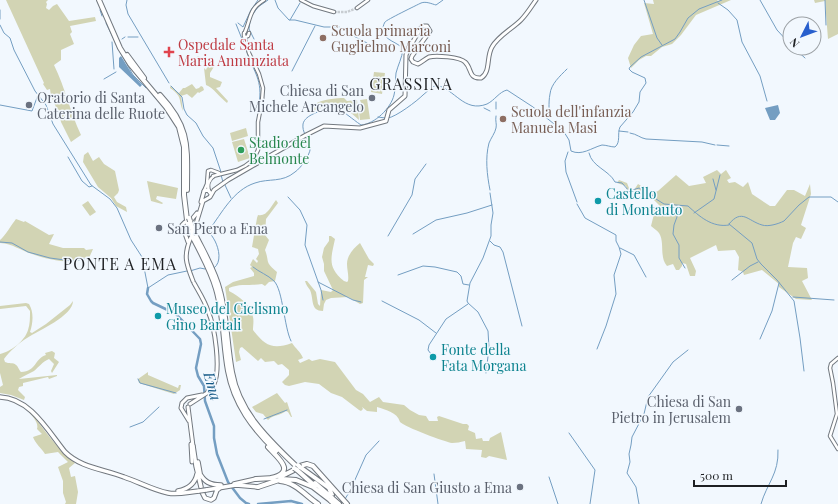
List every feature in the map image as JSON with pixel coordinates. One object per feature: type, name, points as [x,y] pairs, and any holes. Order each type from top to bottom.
[{"type":"highway","points":[[100,0],[120,48],[130,64],[166,107],[179,127],[184,147],[184,195],[189,220],[216,287],[221,312],[228,371],[234,393],[250,423],[331,500]]},
{"type":"highway","points":[[212,274],[218,284],[223,302],[232,372],[236,388],[242,401],[253,421],[279,450],[297,468],[329,488],[331,500]]},
{"type":"highway","points":[[0,396],[14,399],[27,405],[65,452],[76,461],[88,466],[165,491],[180,493],[226,486],[256,479],[281,481],[291,484],[318,504]]},
{"type":"highway","points":[[236,484],[258,487],[279,476],[284,472],[285,467],[252,427],[241,407]]},
{"type":"highway","points":[[192,443],[204,497],[208,500],[212,500],[217,490],[226,486]]},
{"type":"highway","points":[[176,492],[184,490],[192,485],[196,476],[196,463]]},
{"type":"highway","points":[[196,463],[204,480],[211,485],[226,486]]},
{"type":"highway","points":[[270,481],[308,464],[314,467],[347,504]]},
{"type":"highway","points":[[270,481],[282,479],[296,480],[314,487],[339,504]]},
{"type":"highway","points":[[165,491],[176,492],[202,490],[212,491],[215,496]]},
{"type":"main road","points":[[208,176],[240,169],[254,159],[258,150],[258,122],[263,88],[259,74],[249,53],[246,36],[249,34],[246,32],[252,10],[264,0]]},
{"type":"main road","points":[[301,0],[313,6],[334,12]]},
{"type":"main road","points":[[357,8],[368,0]]},
{"type":"main road","points":[[202,195],[205,198],[224,183],[303,136],[324,126],[360,128],[373,126],[387,118],[390,110],[405,96],[406,55],[422,26],[428,26],[430,31],[412,56],[412,62],[418,64],[431,57],[459,58],[467,64],[472,76],[481,78],[486,73],[492,46],[500,37],[524,17],[536,0]]},
{"type":"main road","points":[[188,244],[182,225],[197,213],[207,184],[209,171],[212,170],[220,173]]},
{"type":"main road","points":[[210,193],[208,184],[214,171]]},
{"type":"main road","points":[[204,191],[207,190],[210,193]]},
{"type":"main road","points":[[183,410],[186,410],[214,385],[217,370],[211,321],[204,301],[187,267],[186,255],[188,244],[203,201],[210,193]]},
{"type":"main road","points":[[185,235],[188,238],[193,232],[195,221],[189,220]]},
{"type":"main road","points":[[838,358],[831,364],[830,368],[837,414],[830,435],[831,439],[838,448]]},
{"type":"main road","points":[[189,421],[181,407],[182,403],[186,399],[205,394]]},
{"type":"main road","points":[[189,398],[191,401],[189,406],[189,421],[192,443]]},
{"type":"green space","points":[[6,0],[48,0],[46,2],[46,8],[49,10],[57,4],[69,21],[95,17],[96,21],[70,26],[72,32],[70,34],[74,44],[61,50],[61,60],[54,65],[81,135],[71,142],[61,122],[59,111],[51,96],[50,89],[47,90],[43,84],[44,83]]},
{"type":"green space","points":[[653,0],[731,0],[696,15],[672,44],[662,47],[651,56],[646,56],[639,60],[631,68],[628,58],[634,45],[641,36],[653,34],[644,3],[654,4]]},
{"type":"green space","points":[[814,0],[838,0],[838,34],[828,39],[825,1],[815,3]]},
{"type":"green space","points":[[198,56],[209,64],[209,68],[214,64],[215,65],[210,73],[210,77],[222,82],[220,87],[216,88],[228,101],[227,103],[206,85],[204,68],[206,70],[208,65],[202,61],[199,63],[195,59]]},
{"type":"green space","points":[[374,72],[385,73],[382,94],[371,92]]},
{"type":"green space","points":[[192,84],[196,89],[201,86],[204,90],[199,93],[198,92],[192,98],[187,94],[181,96],[183,111],[179,96],[170,88],[170,86],[179,93],[183,88]]},
{"type":"green space","points":[[344,98],[347,101],[357,100],[359,120],[347,110],[338,106],[327,106],[313,111],[313,107],[318,102]]},
{"type":"green space","points":[[367,99],[370,119],[360,120],[358,104],[361,103],[360,100]]},
{"type":"green space","points":[[246,128],[248,136],[232,141],[230,133]]},
{"type":"green space","name":"Stadio del Belmonte","points":[[244,139],[250,158],[238,162],[232,142]]},
{"type":"green space","points":[[88,152],[93,161],[99,157],[104,164],[115,171],[119,190],[114,197],[117,202],[126,207],[127,212],[116,206],[111,198],[98,187],[83,162],[84,155]]},
{"type":"green space","points":[[717,170],[721,174],[726,170],[731,178],[727,180],[729,183],[735,182],[743,187],[748,182],[752,194],[770,206],[775,206],[787,190],[794,190],[805,196],[810,184],[811,194],[801,225],[806,228],[801,239],[796,237],[793,243],[788,267],[807,268],[808,278],[802,281],[812,300],[796,299],[779,287],[779,284],[762,270],[744,275],[743,272],[738,270],[739,257],[735,250],[718,251],[716,245],[690,258],[696,271],[695,276],[690,276],[686,264],[682,263],[679,270],[676,270],[673,264],[667,266],[663,258],[661,237],[651,226],[654,214],[647,215],[647,208],[676,215],[679,212],[679,208],[663,209],[649,195],[627,191],[626,186],[617,183],[619,180],[627,183],[629,188],[634,190],[638,184],[653,193],[658,191],[676,175],[689,186],[706,183],[703,177]]},
{"type":"green space","points":[[147,181],[178,188],[176,199],[157,196],[156,199],[163,203],[162,204],[151,201]]},
{"type":"green space","points":[[276,200],[278,203],[266,219],[265,235],[269,240],[265,250],[268,262],[277,272],[275,281],[269,282],[265,286],[262,284],[241,285],[229,288],[229,291],[241,298],[250,308],[253,319],[253,330],[261,340],[274,346],[292,343],[303,358],[298,360],[300,363],[309,359],[312,361],[320,359],[335,362],[356,390],[363,394],[370,402],[379,397],[383,402],[404,405],[419,415],[426,416],[429,421],[438,421],[437,417],[439,416],[467,424],[469,426],[468,430],[475,433],[476,439],[482,438],[483,441],[489,441],[490,438],[501,432],[507,460],[489,456],[486,458],[481,457],[482,450],[466,449],[465,441],[452,443],[417,431],[400,422],[394,414],[384,409],[377,407],[377,412],[367,411],[362,407],[363,409],[361,411],[342,397],[331,393],[319,384],[305,382],[289,386],[285,385],[282,382],[289,375],[289,370],[282,364],[278,365],[274,361],[265,362],[261,358],[258,361],[242,347],[240,348],[239,352],[241,360],[236,362],[225,287],[233,282],[254,276],[250,265],[253,259],[257,263],[258,261],[256,259],[259,254],[258,249],[252,247],[257,218],[258,215],[266,213]]},
{"type":"green space","points":[[88,201],[96,212],[90,216],[82,205]]},
{"type":"green space","points":[[16,219],[25,221],[49,235],[54,234],[49,244],[63,248],[84,248],[86,250],[93,249],[89,258],[76,257],[75,259],[79,261],[55,260],[37,256],[13,246],[0,243],[0,240]]},
{"type":"green space","points":[[329,236],[335,239],[332,257],[333,267],[344,281],[348,281],[348,258],[353,249],[360,243],[369,259],[374,264],[373,266],[368,265],[365,277],[368,277],[364,280],[363,303],[360,304],[348,297],[331,298],[326,300],[323,311],[314,307],[310,290],[305,281],[307,281],[316,292],[318,304],[320,306],[321,290],[331,292],[333,290],[324,271],[322,257],[324,248],[329,241]]},
{"type":"green space","points":[[73,301],[72,307],[68,312],[24,340],[4,359],[5,362],[17,366],[21,372],[33,367],[39,359],[46,355],[45,353],[52,351],[55,353],[54,358],[59,362],[52,373],[51,371],[54,364],[49,359],[42,363],[34,371],[19,379],[57,376],[49,379],[48,377],[23,383],[23,386],[19,387],[18,390],[25,397],[24,400],[0,393],[0,387],[3,385],[0,373],[0,354],[12,348],[24,338],[29,328],[30,311],[26,306],[0,309],[0,306],[26,303],[29,304],[32,314],[30,332],[32,333],[46,324]]},
{"type":"green space","points":[[148,372],[148,375],[178,388],[179,385],[181,385],[180,390],[174,394],[139,383],[138,379]]},
{"type":"green space","points":[[277,393],[285,403],[287,402],[292,417],[286,411],[268,420],[263,414],[256,412],[252,407]]},
{"type":"green space","points":[[29,410],[56,445],[75,463],[69,468],[71,477],[75,476],[78,492],[76,504],[65,504],[63,481],[58,467],[68,462],[58,452],[45,454],[37,444],[33,437],[42,434],[37,429],[36,422],[28,411]]},
{"type":"water","points":[[121,56],[132,74],[142,85],[140,87],[119,67],[119,58]]},
{"type":"water","points":[[778,105],[780,113],[775,120],[770,120],[765,108]]},
{"type":"waterway","points":[[127,0],[126,5],[128,14],[169,83]]},
{"type":"waterway","points":[[238,23],[243,27],[251,10],[258,0]]},
{"type":"waterway","points":[[253,14],[258,7],[268,0]]},
{"type":"waterway","points":[[275,0],[278,8],[289,20],[324,27],[339,27]]},
{"type":"waterway","points":[[214,268],[219,259],[219,251],[209,230],[234,196],[247,186],[255,183],[285,178],[300,167],[306,160],[310,151],[310,144],[303,127],[304,121],[310,116],[321,110],[334,109],[339,110],[361,125],[372,122],[382,114],[390,105],[394,95],[396,73],[403,49],[386,37],[383,31],[384,23],[390,18],[423,2],[436,5],[443,0]]},
{"type":"waterway","points":[[644,0],[657,38],[662,45]]},
{"type":"waterway","points":[[388,118],[396,115],[436,85],[443,87],[466,103],[479,106],[487,104],[502,92],[507,90],[533,107],[564,132],[569,140],[571,151],[579,153],[602,145],[615,147],[618,143],[620,127],[633,112],[639,102],[640,92],[646,83],[645,78],[632,72],[629,69],[630,67],[641,57],[675,39],[688,18],[699,9],[722,0]]},
{"type":"waterway","points":[[760,0],[777,30],[782,35]]},
{"type":"waterway","points":[[825,0],[826,25]]},
{"type":"waterway","points":[[290,20],[300,3]]},
{"type":"waterway","points":[[718,3],[728,10],[737,20],[742,42],[760,76],[767,101]]},
{"type":"waterway","points":[[0,10],[0,19]]},
{"type":"waterway","points":[[100,10],[102,16]]},
{"type":"waterway","points":[[250,21],[249,29],[254,39]]},
{"type":"waterway","points":[[106,23],[133,75],[146,88]]},
{"type":"waterway","points":[[236,24],[242,39]]},
{"type":"waterway","points":[[0,25],[4,33],[10,38],[14,50],[35,91],[46,105],[53,124],[91,185],[110,199],[117,208],[131,240],[142,257],[148,288],[168,275],[187,271]]},
{"type":"waterway","points":[[292,71],[315,26]]},
{"type":"waterway","points":[[348,33],[367,43]]},
{"type":"waterway","points":[[128,37],[138,37]]},
{"type":"waterway","points":[[112,42],[114,69]]},
{"type":"waterway","points":[[368,44],[386,49]]},
{"type":"waterway","points":[[247,52],[259,83],[259,104]]},
{"type":"waterway","points":[[549,108],[552,87],[556,80],[567,69]]},
{"type":"waterway","points":[[104,79],[116,72]]},
{"type":"waterway","points":[[171,86],[182,97],[184,109],[187,115],[196,123],[203,136],[213,148],[221,172]]},
{"type":"waterway","points":[[0,105],[32,111],[38,95]]},
{"type":"waterway","points":[[153,95],[158,101]]},
{"type":"waterway","points":[[496,102],[496,109]]},
{"type":"waterway","points":[[484,108],[490,111]]},
{"type":"waterway","points":[[490,190],[487,172],[487,155],[489,143],[496,128],[496,116]]},
{"type":"waterway","points":[[378,117],[385,118]]},
{"type":"waterway","points":[[619,131],[628,132]]},
{"type":"waterway","points":[[630,133],[646,139],[702,142],[715,145]]},
{"type":"waterway","points":[[717,145],[729,146]]},
{"type":"waterway","points":[[568,152],[565,161],[566,172],[577,202]]},
{"type":"waterway","points":[[589,153],[593,162],[609,174],[615,182],[622,183],[629,191],[639,188],[649,192],[664,204],[688,206],[711,223],[717,225],[729,225]]},
{"type":"waterway","points":[[68,157],[82,181],[89,187],[92,186]]},
{"type":"waterway","points":[[388,236],[412,195],[415,179],[426,164]]},
{"type":"waterway","points":[[221,175],[223,182]]},
{"type":"waterway","points":[[694,213],[714,199],[720,175]]},
{"type":"waterway","points":[[713,179],[716,190]]},
{"type":"waterway","points":[[225,185],[231,198]]},
{"type":"waterway","points":[[486,373],[489,348],[488,331],[478,312],[467,301],[470,283],[483,258],[491,236],[493,213],[490,193]]},
{"type":"waterway","points":[[288,197],[300,210],[307,225],[305,245],[321,290],[323,300]]},
{"type":"waterway","points":[[729,224],[734,219],[741,216],[764,226],[779,223],[784,221],[809,197],[831,197],[838,202]]},
{"type":"waterway","points":[[577,204],[585,218],[616,235],[616,241],[621,254],[614,275],[616,294],[597,349]]},
{"type":"waterway","points":[[413,234],[436,220],[467,213],[492,205]]},
{"type":"waterway","points":[[681,206],[674,225],[673,234],[679,245],[679,258],[685,268]]},
{"type":"waterway","points":[[729,224],[752,243],[757,259],[794,301],[804,371]]},
{"type":"waterway","points":[[490,241],[494,245],[500,247],[503,252],[522,326]]},
{"type":"waterway","points":[[0,242],[12,243],[28,252],[50,258],[72,261],[84,259]]},
{"type":"waterway","points":[[620,248],[634,255],[646,277]]},
{"type":"waterway","points":[[732,280],[750,266],[758,262]]},
{"type":"waterway","points":[[398,275],[423,266],[435,267],[457,272],[461,276],[463,284],[469,285]]},
{"type":"waterway","points":[[253,267],[272,279],[277,286],[291,341]]},
{"type":"waterway","points":[[190,271],[200,268],[205,269]]},
{"type":"waterway","points":[[318,282],[353,300],[361,302]]},
{"type":"waterway","points":[[760,339],[772,311],[779,283]]},
{"type":"waterway","name":"Ema","points":[[148,288],[147,294],[153,303],[176,314],[200,339],[201,344],[196,368],[198,376],[204,386],[205,401],[214,426],[214,438],[217,454],[228,482],[240,498],[249,504]]},
{"type":"waterway","points":[[793,297],[834,300]]},
{"type":"waterway","points":[[382,301],[419,320],[436,333]]},
{"type":"waterway","points":[[431,354],[428,350],[429,345],[446,319],[468,304]]},
{"type":"waterway","points":[[639,504],[636,487],[627,473],[630,462],[629,454],[632,437],[644,414],[648,397],[673,362],[688,350]]},
{"type":"waterway","points":[[138,379],[140,383],[176,393]]},
{"type":"waterway","points":[[130,427],[143,422],[159,407]]},
{"type":"waterway","points":[[264,419],[287,410]]},
{"type":"waterway","points":[[569,433],[595,470],[590,504]]},
{"type":"waterway","points":[[345,499],[366,455],[379,441]]},
{"type":"waterway","points":[[761,504],[777,466],[778,450]]},
{"type":"waterway","points":[[434,474],[438,504]]},
{"type":"waterway","points":[[549,477],[558,504]]},
{"type":"waterway","name":"Ema","points":[[258,504],[291,501],[302,504]]},
{"type":"tunnel","points":[[334,12],[347,12],[357,8]]},
{"type":"place","name":"Scuola primaria Guglielmo Marconi","points":[[323,38]]},
{"type":"place","name":"Ospedale Santa Maria Annunziata","points":[[169,52]]},
{"type":"place","name":"Chiesa di San Michele Arcangelo","points":[[372,98]]},
{"type":"place","name":"Oratorio di Santa Caterina delle Ruote","points":[[29,105]]},
{"type":"place","name":"Scuola dell'infanzia Manuela Masi","points":[[503,119]]},
{"type":"place","name":"Stadio del Belmonte","points":[[241,150]]},
{"type":"place","name":"Castello di Montauto","points":[[598,201]]},
{"type":"place","name":"San Piero a Ema","points":[[159,228]]},
{"type":"place","name":"Museo del Ciclismo Gino Bartali","points":[[158,316]]},
{"type":"place","name":"Fonte della Fata Morgana","points":[[433,357]]},
{"type":"place","name":"Chiesa di San Pietro in Jerusalem","points":[[739,409]]},
{"type":"place","name":"Chiesa di San Giusto a Ema","points":[[520,487]]},
{"type":"district","name":"GRASSINA","points":[[411,83]]},
{"type":"district","name":"PONTE A EMA","points":[[120,263]]}]
